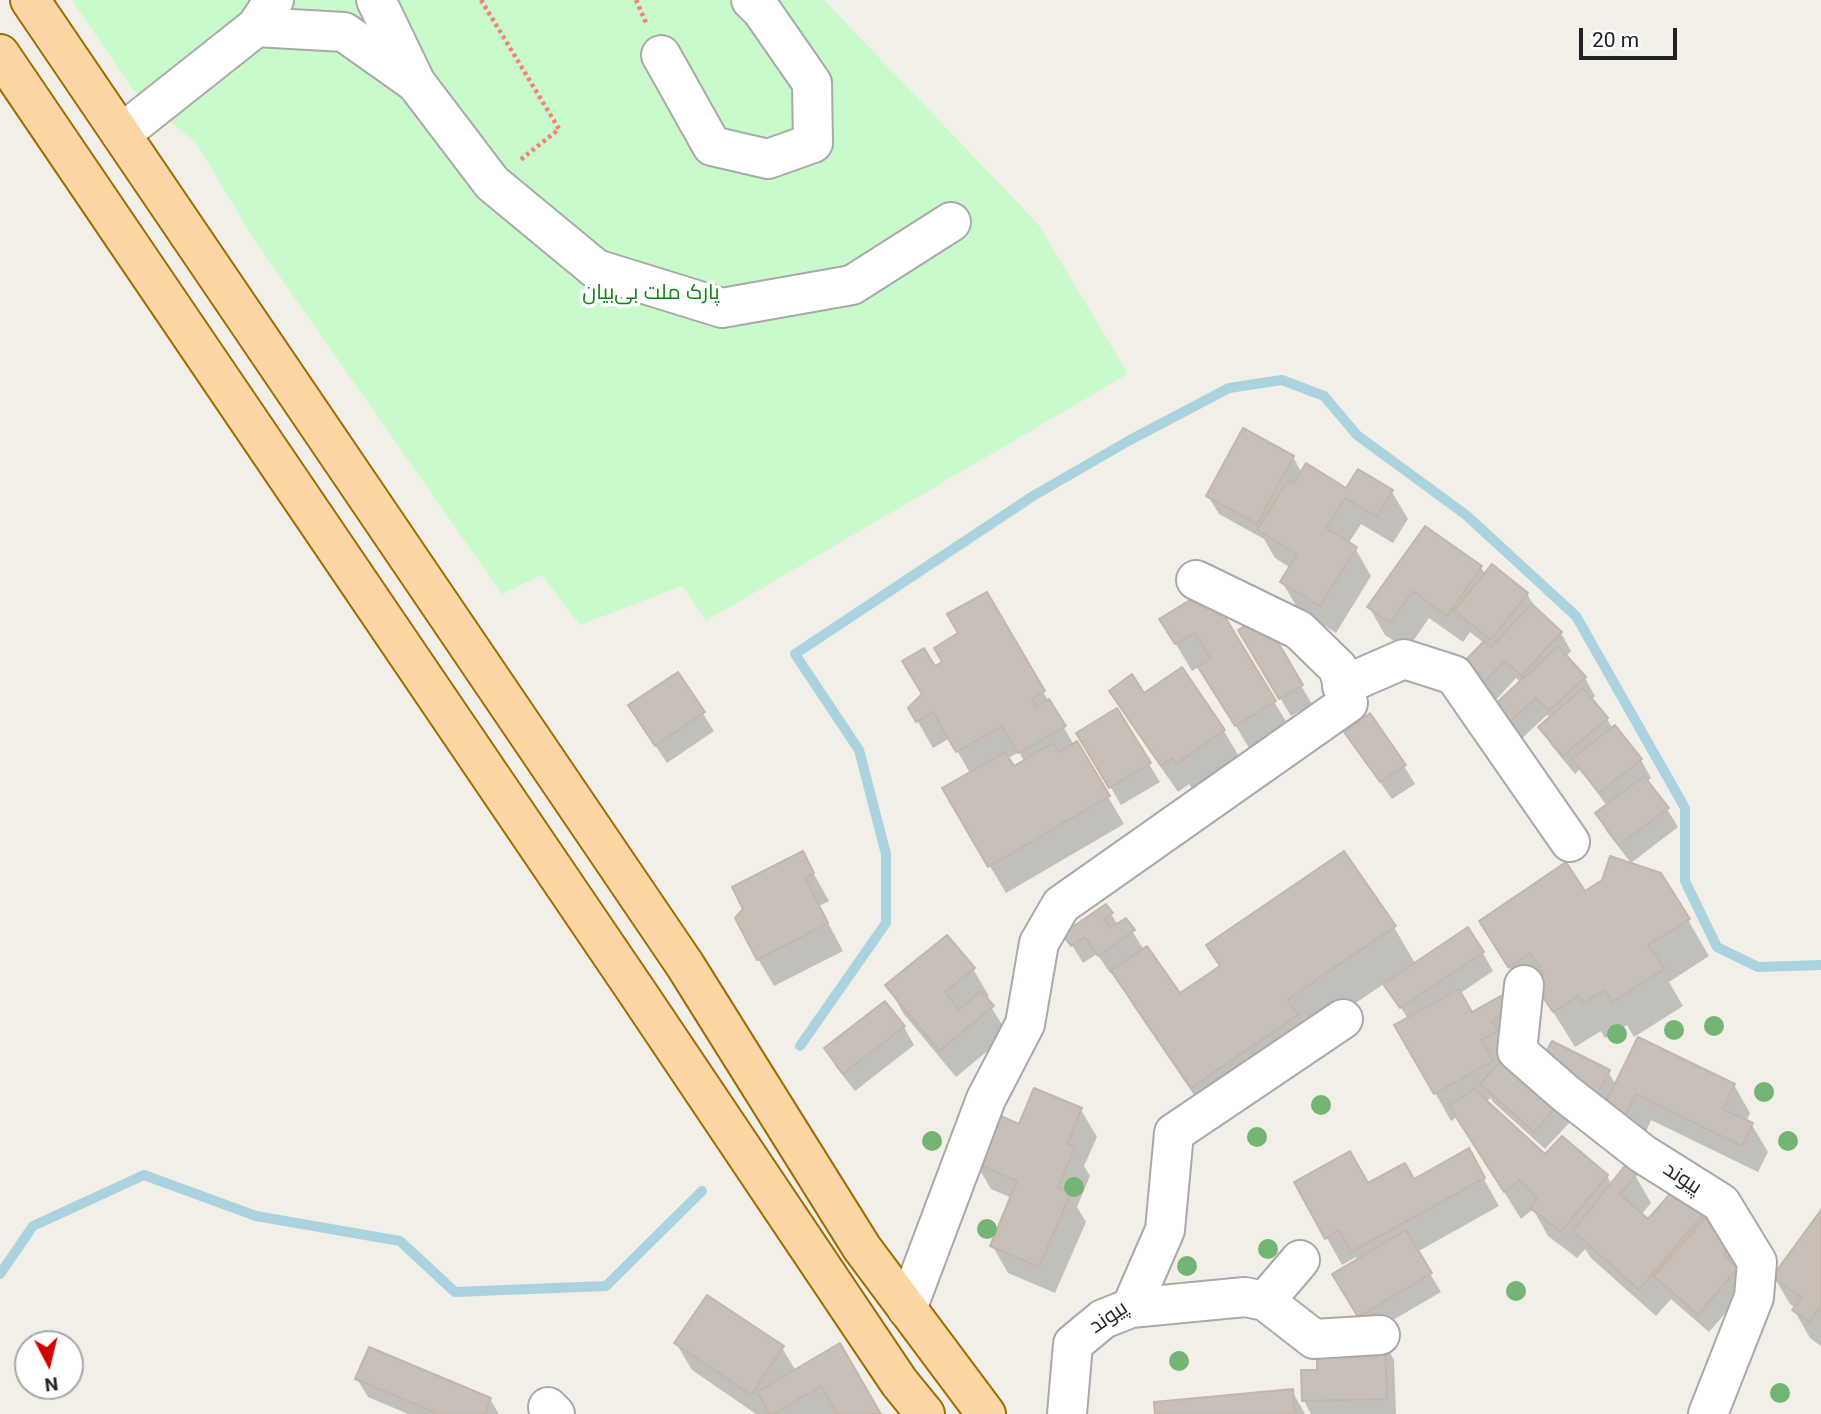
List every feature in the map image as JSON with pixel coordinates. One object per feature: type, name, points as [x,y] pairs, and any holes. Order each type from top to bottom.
[{"type":"main road","points":[[30,0],[685,965],[862,1248],[986,1414]]},
{"type":"main road","points":[[0,54],[899,1382],[925,1414]]},
{"type":"main road","points":[[637,992],[685,965]]},
{"type":"lane","points":[[376,0],[416,83],[492,183],[596,269],[722,308],[852,285],[951,222]]},
{"type":"lane","points":[[661,55],[712,146],[768,159],[813,143],[812,83],[762,11],[751,0]]},
{"type":"lane","points":[[121,134],[265,13],[344,32],[416,83]]},
{"type":"lane","points":[[907,1309],[986,1099],[1025,1024],[1039,943],[1061,905],[1348,703],[1338,668],[1299,630],[1196,580]]},
{"type":"lane","points":[[1342,686],[1404,659],[1454,675],[1570,842]]},
{"type":"lane","name":"پیوند","points":[[1524,985],[1517,1051],[1564,1093],[1643,1154],[1721,1203],[1757,1262],[1754,1297],[1708,1414]]},
{"type":"lane","name":"پیوند","points":[[1066,1414],[1073,1344],[1103,1319],[1131,1308],[1165,1230],[1174,1133],[1343,1019]]},
{"type":"lane","points":[[1265,1301],[1300,1260]]},
{"type":"lane","points":[[1131,1308],[1245,1297],[1265,1301],[1314,1339],[1380,1335]]},
{"type":"path","points":[[481,0],[559,129],[492,183]]},
{"type":"green space","name":"پارک ملت بی‌بیان","points":[[72,0],[824,0],[1038,224],[1128,374],[706,621],[682,586],[580,625],[542,575],[502,594],[255,241],[197,144],[133,90]]},
{"type":"building","points":[[1243,428],[1294,456],[1257,524],[1206,496]]},
{"type":"building","points":[[1306,463],[1346,488],[1358,469],[1393,490],[1377,517],[1345,498],[1326,528],[1357,547],[1320,606],[1280,582],[1297,554],[1257,530],[1288,480],[1294,483]]},
{"type":"building","points":[[1425,526],[1482,566],[1447,616],[1413,591],[1390,623],[1367,607]]},
{"type":"building","points":[[1492,564],[1528,593],[1491,640],[1454,611]]},
{"type":"building","points":[[1208,589],[1276,701],[1235,726],[1198,667],[1211,659],[1195,633],[1175,644],[1159,619]]},
{"type":"building","points":[[987,592],[1045,691],[1032,699],[1036,707],[1049,699],[1066,726],[1018,753],[1002,726],[956,752],[933,712],[916,722],[908,708],[922,694],[902,661],[924,648],[935,666],[942,662],[934,648],[958,633],[947,614]]},
{"type":"building","points":[[1532,604],[1562,632],[1521,676],[1505,661],[1482,685],[1461,665],[1484,641],[1491,647]]},
{"type":"building","points":[[1262,615],[1303,685],[1279,699],[1238,630]]},
{"type":"building","points":[[1558,646],[1586,677],[1549,711],[1536,698],[1507,724],[1492,707]]},
{"type":"building","points":[[1182,667],[1225,730],[1176,764],[1172,758],[1161,766],[1109,691],[1132,674],[1144,693]]},
{"type":"building","points":[[678,672],[705,712],[655,746],[628,705]]},
{"type":"building","points":[[1583,688],[1608,718],[1563,756],[1538,727]]},
{"type":"building","points":[[1117,708],[1151,763],[1109,788],[1076,733]]},
{"type":"building","points":[[1370,713],[1406,765],[1380,782],[1344,732]]},
{"type":"building","points":[[1615,725],[1642,759],[1599,793],[1572,759]]},
{"type":"building","points":[[1077,741],[1110,796],[988,867],[942,788],[1005,752],[1014,766],[1053,743],[1059,752]]},
{"type":"building","points":[[1644,776],[1669,808],[1619,845],[1595,813]]},
{"type":"building","points":[[803,851],[814,873],[805,878],[828,923],[757,960],[735,918],[743,909],[732,887]]},
{"type":"building","points":[[1344,851],[1396,926],[1287,1000],[1298,1015],[1191,1088],[1111,971],[1147,946],[1180,993],[1220,966],[1206,945]]},
{"type":"building","points":[[1610,856],[1661,873],[1690,919],[1648,945],[1664,969],[1612,1002],[1605,990],[1583,1003],[1578,996],[1553,1012],[1532,981],[1544,974],[1530,953],[1508,967],[1479,921],[1566,862],[1585,891],[1602,880]]},
{"type":"building","points":[[1106,904],[1113,913],[1104,919],[1110,928],[1126,918],[1135,930],[1098,956],[1085,937],[1071,946],[1062,934]]},
{"type":"building","points":[[1468,927],[1484,952],[1400,1008],[1383,984]]},
{"type":"building","points":[[947,935],[975,968],[945,992],[959,1009],[981,991],[994,1006],[939,1051],[885,985]]},
{"type":"building","points":[[1459,989],[1472,1012],[1506,993],[1514,1008],[1492,1021],[1498,1031],[1481,1040],[1493,1061],[1434,1094],[1394,1025]]},
{"type":"building","points":[[885,1001],[905,1026],[843,1074],[824,1048]]},
{"type":"building","points":[[1638,1037],[1735,1084],[1723,1109],[1753,1123],[1742,1146],[1636,1094],[1626,1114],[1605,1104]]},
{"type":"building","points":[[1552,1041],[1610,1070],[1597,1095],[1539,1066]]},
{"type":"building","points":[[1507,1054],[1561,1102],[1534,1132],[1480,1084]]},
{"type":"building","points":[[1034,1088],[1082,1108],[1067,1144],[1075,1147],[1058,1188],[1071,1193],[1039,1267],[990,1246],[1017,1181],[973,1162],[994,1113],[1019,1124]]},
{"type":"building","points":[[1474,1089],[1545,1154],[1562,1136],[1608,1175],[1561,1232],[1530,1208],[1537,1198],[1520,1180],[1504,1192],[1449,1106]]},
{"type":"building","points":[[1469,1148],[1485,1178],[1351,1252],[1339,1230],[1325,1239],[1294,1182],[1350,1151],[1368,1183],[1405,1163],[1414,1179]]},
{"type":"building","points":[[1627,1163],[1637,1174],[1620,1194],[1648,1219],[1676,1187],[1705,1212],[1639,1290],[1573,1231]]},
{"type":"building","points":[[1821,1210],[1821,1306],[1809,1322],[1792,1310],[1802,1297],[1772,1277]]},
{"type":"building","points":[[1709,1213],[1737,1238],[1723,1255],[1738,1268],[1698,1315],[1654,1276]]},
{"type":"building","points":[[1406,1230],[1432,1273],[1358,1317],[1332,1274]]},
{"type":"building","points":[[707,1295],[784,1346],[751,1395],[674,1343]]},
{"type":"building","points":[[1385,1340],[1387,1399],[1302,1401],[1301,1370],[1317,1370],[1317,1356]]},
{"type":"building","points":[[840,1343],[881,1414],[837,1414],[821,1386],[770,1414],[757,1392]]},
{"type":"building","points":[[369,1347],[491,1398],[485,1414],[439,1414],[355,1379]]},
{"type":"building","points":[[1293,1389],[1295,1414],[1155,1414],[1154,1402]]},
{"type":"waterway","points":[[800,1046],[886,923],[886,854],[859,750],[795,654],[1033,496],[1130,440],[1229,388],[1282,380],[1324,396],[1357,435],[1466,515],[1576,616],[1685,808],[1685,881],[1717,947],[1758,967],[1821,965]]},
{"type":"waterway","points":[[0,1274],[33,1226],[144,1175],[256,1216],[400,1241],[455,1292],[606,1286],[702,1191]]}]
